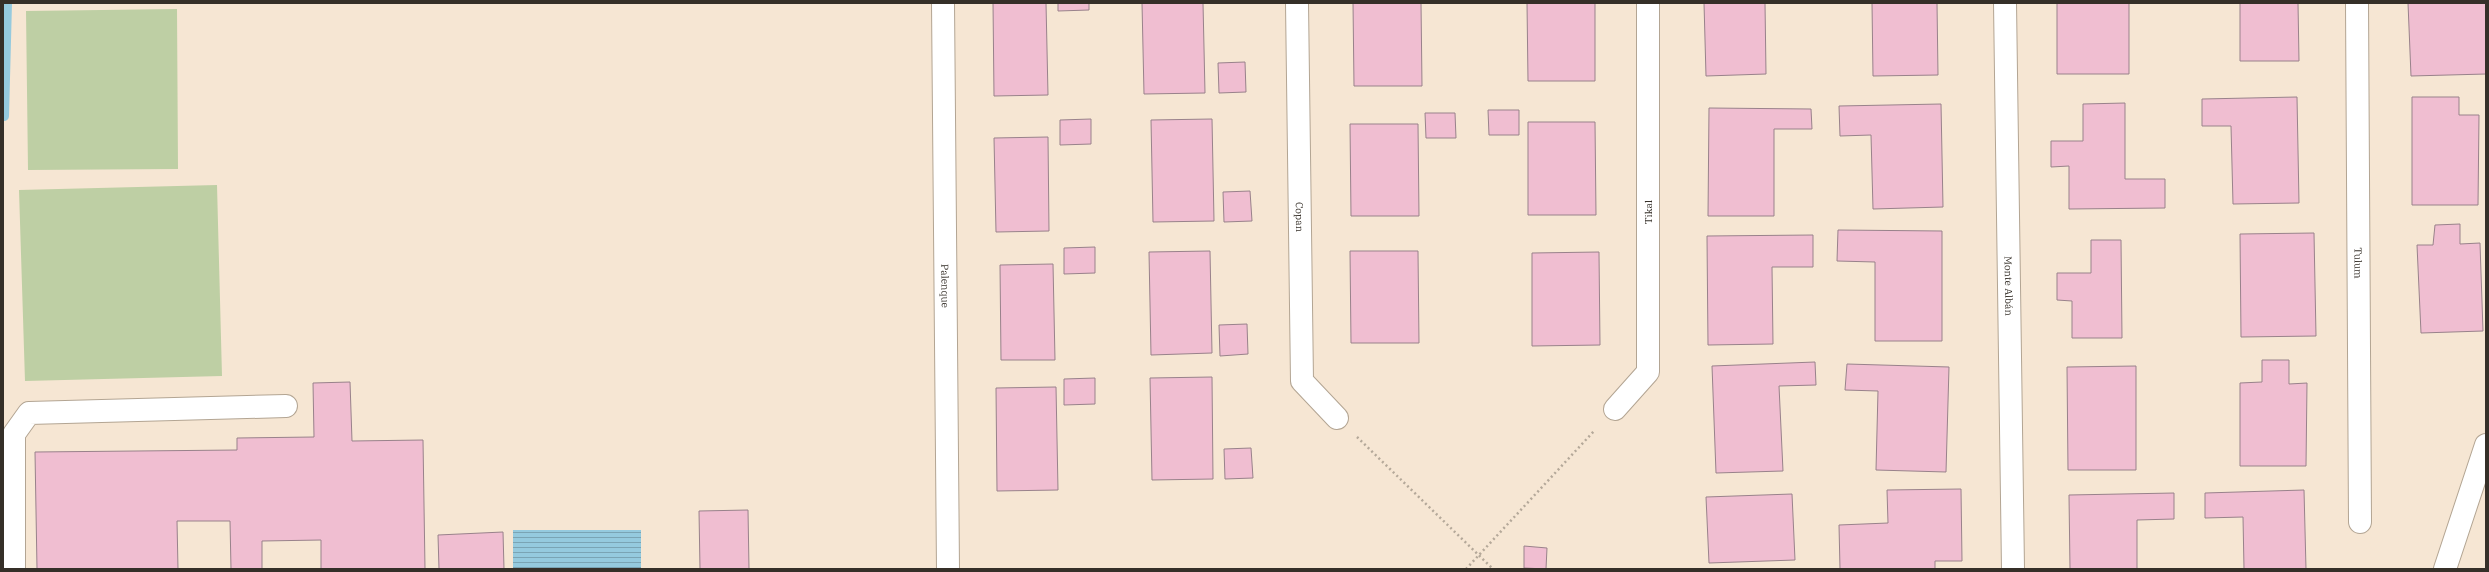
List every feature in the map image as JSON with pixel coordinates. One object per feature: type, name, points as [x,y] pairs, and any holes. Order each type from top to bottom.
[{"type":"street","name":"Palenque","points":[[943,3],[948,569]]},
{"type":"street","name":"Copan","points":[[1297,3],[1302,381],[1337,418]]},
{"type":"street","name":"Tikal","points":[[1615,409],[1648,372],[1648,3]]},
{"type":"street","name":"Monte Albán","points":[[2005,3],[2013,569]]},
{"type":"street","name":"Tulum","points":[[2357,3],[2360,522]]},
{"type":"street","points":[[14,569],[14,434],[29,413],[286,406]]},
{"type":"street","points":[[2445,569],[2486,445]]},
{"type":"path","points":[[1466,569],[1615,409]]},
{"type":"path","points":[[1337,418],[1493,569]]},
{"type":"green space","points":[[177,9],[178,169],[28,170],[26,11]]},
{"type":"green space","points":[[217,185],[222,376],[25,381],[19,190]]},
{"type":"water","points":[[513,530],[641,530],[641,569],[513,569]]},
{"type":"building","points":[[993,3],[1046,3],[1048,95],[994,96]]},
{"type":"building","points":[[1058,3],[1089,3],[1089,10],[1058,11]]},
{"type":"building","points":[[1142,3],[1203,3],[1205,93],[1144,94]]},
{"type":"building","points":[[1353,3],[1421,3],[1422,86],[1354,86]]},
{"type":"building","points":[[1527,3],[1595,3],[1595,81],[1528,81]]},
{"type":"building","points":[[1704,3],[1765,3],[1766,74],[1706,76]]},
{"type":"building","points":[[1872,3],[1937,3],[1938,75],[1873,76]]},
{"type":"building","points":[[2057,3],[2129,3],[2129,74],[2057,74]]},
{"type":"building","points":[[2240,3],[2298,3],[2299,61],[2240,61]]},
{"type":"building","points":[[2408,3],[2486,3],[2486,74],[2411,76]]},
{"type":"building","points":[[1245,62],[1246,92],[1219,93],[1218,63]]},
{"type":"building","points":[[2297,97],[2299,203],[2233,204],[2231,126],[2202,126],[2202,99]]},
{"type":"building","points":[[2412,97],[2459,97],[2459,115],[2479,115],[2478,205],[2412,205]]},
{"type":"building","points":[[2125,103],[2125,179],[2165,179],[2165,208],[2069,209],[2069,166],[2051,167],[2051,141],[2083,141],[2083,104]]},
{"type":"building","points":[[1941,104],[1943,207],[1873,209],[1871,135],[1840,136],[1839,106]]},
{"type":"building","points":[[1709,108],[1811,109],[1812,129],[1774,129],[1774,216],[1708,216]]},
{"type":"building","points":[[1488,110],[1519,110],[1519,135],[1489,135]]},
{"type":"building","points":[[1425,113],[1455,113],[1456,138],[1426,138]]},
{"type":"building","points":[[1091,119],[1091,144],[1060,145],[1060,120]]},
{"type":"building","points":[[1212,119],[1214,221],[1153,222],[1151,120]]},
{"type":"building","points":[[1528,122],[1595,122],[1596,215],[1528,215]]},
{"type":"building","points":[[1350,124],[1418,124],[1419,216],[1351,216]]},
{"type":"building","points":[[1048,137],[1049,231],[996,232],[994,138]]},
{"type":"building","points":[[1250,191],[1252,221],[1224,222],[1223,192]]},
{"type":"building","points":[[2460,224],[2460,244],[2480,243],[2483,331],[2421,333],[2417,245],[2433,245],[2435,225]]},
{"type":"building","points":[[1838,230],[1942,231],[1942,341],[1875,341],[1875,262],[1837,261]]},
{"type":"building","points":[[2314,233],[2316,336],[2241,337],[2240,234]]},
{"type":"building","points":[[1813,235],[1813,267],[1772,267],[1773,344],[1708,345],[1707,236]]},
{"type":"building","points":[[2091,240],[2121,240],[2122,338],[2072,338],[2072,301],[2057,300],[2057,273],[2091,273]]},
{"type":"building","points":[[1095,247],[1095,273],[1064,274],[1064,248]]},
{"type":"building","points":[[1210,251],[1212,353],[1151,355],[1149,252]]},
{"type":"building","points":[[1350,251],[1418,251],[1419,343],[1351,343]]},
{"type":"building","points":[[1599,252],[1600,345],[1532,346],[1532,253]]},
{"type":"building","points":[[1053,264],[1055,360],[1001,360],[1000,265]]},
{"type":"building","points":[[1247,324],[1248,354],[1220,356],[1219,325]]},
{"type":"building","points":[[2262,360],[2289,360],[2289,384],[2307,383],[2306,466],[2240,466],[2240,383],[2262,382]]},
{"type":"building","points":[[1815,362],[1816,385],[1779,386],[1783,471],[1716,473],[1712,366]]},
{"type":"building","points":[[1847,364],[1949,367],[1946,472],[1876,470],[1878,391],[1845,390]]},
{"type":"building","points":[[2136,366],[2136,470],[2068,470],[2067,367]]},
{"type":"building","points":[[1212,377],[1213,479],[1152,480],[1150,378]]},
{"type":"building","points":[[1095,378],[1095,404],[1064,405],[1064,379]]},
{"type":"building","points":[[350,382],[352,441],[423,440],[425,569],[321,569],[321,540],[262,541],[262,569],[231,569],[230,521],[177,521],[178,569],[37,569],[35,452],[237,450],[237,438],[314,437],[313,383]]},
{"type":"building","points":[[1056,387],[1058,490],[997,491],[996,388]]},
{"type":"building","points":[[1251,448],[1253,478],[1225,479],[1224,449]]},
{"type":"building","points":[[1961,489],[1962,561],[1935,561],[1935,569],[1840,569],[1839,525],[1888,523],[1887,490]]},
{"type":"building","points":[[2304,490],[2306,569],[2244,569],[2243,517],[2205,518],[2205,493]]},
{"type":"building","points":[[2174,493],[2174,519],[2137,520],[2137,569],[2070,569],[2069,495]]},
{"type":"building","points":[[1792,494],[1795,560],[1709,563],[1706,497]]},
{"type":"building","points":[[748,510],[749,569],[700,569],[699,511]]},
{"type":"building","points":[[503,532],[504,569],[439,569],[438,535]]},
{"type":"building","points":[[1524,546],[1547,548],[1546,569],[1524,568]]},
{"type":"waterway","points":[[4,116],[7,3]]}]
